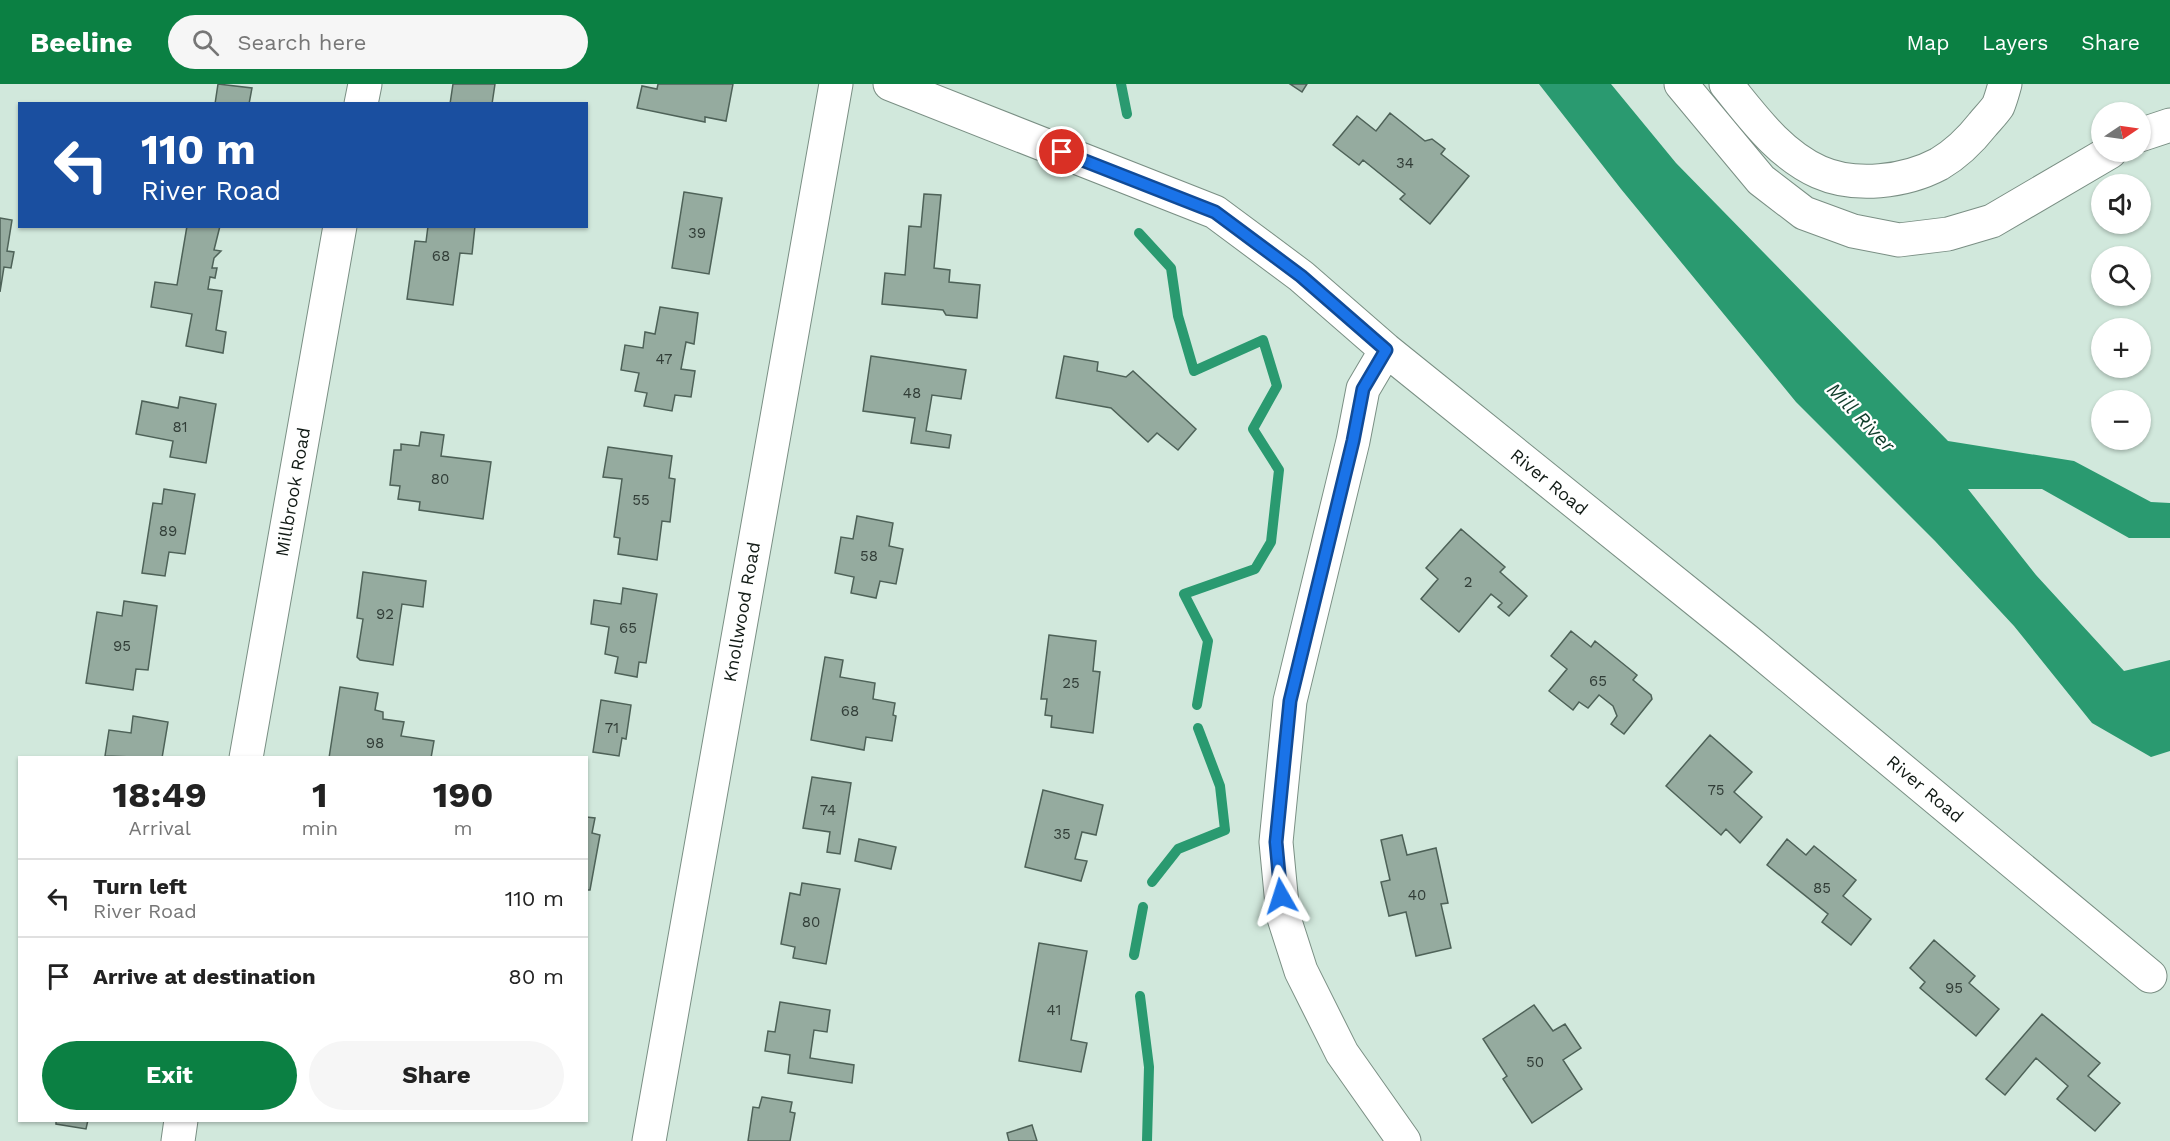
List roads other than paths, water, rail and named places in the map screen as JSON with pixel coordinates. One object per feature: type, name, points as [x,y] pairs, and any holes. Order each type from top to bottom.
[{"type":"main road","points":[[361,102],[365,84]]},
{"type":"main road","name":"Knollwood Road","points":[[649,1141],[836,84]]},
{"type":"main road","name":"River Road","points":[[890,84],[1215,212],[1301,276],[1386,350],[1746,640],[2150,976]]},
{"type":"main road","points":[[1682,84],[1761,180],[1804,213],[1853,231],[1899,240],[1948,234],[1992,221],[2093,162]]},
{"type":"main road","points":[[1726,84],[1767,134],[1794,157],[1819,172],[1847,180],[1874,181],[1907,177],[1940,163],[1972,138],[1997,106],[2005,84]]},
{"type":"main road","points":[[2151,131],[2170,125]]},
{"type":"main road","name":"Millbrook Road","points":[[246,756],[340,228]]},
{"type":"main road","points":[[1386,350],[1363,389],[1353,441],[1290,701],[1276,842],[1283,915],[1301,971],[1342,1053],[1404,1141]]},
{"type":"main road","points":[[178,1141],[181,1122]]},
{"type":"water","name":"Mill River","points":[[1539,84],[1611,84],[1676,163],[1948,441],[2074,461],[2151,502],[2170,503],[2170,538],[2129,538],[2042,489],[1968,489],[2036,575],[2124,671],[2170,660],[2170,751],[2151,757],[2092,723],[2014,626],[1935,541],[1796,402],[1621,189]]},
{"type":"waterway","points":[[1121,84],[1127,114]]},
{"type":"waterway","points":[[1139,233],[1171,268],[1178,316],[1194,371],[1263,340],[1277,386],[1253,429],[1279,470],[1271,542],[1255,569],[1184,594],[1208,641],[1197,705]]},
{"type":"waterway","points":[[1152,882],[1178,849],[1225,830],[1220,786],[1198,728]]},
{"type":"waterway","points":[[1134,955],[1143,907]]},
{"type":"waterway","points":[[1140,996],[1149,1067],[1147,1141]]}]
